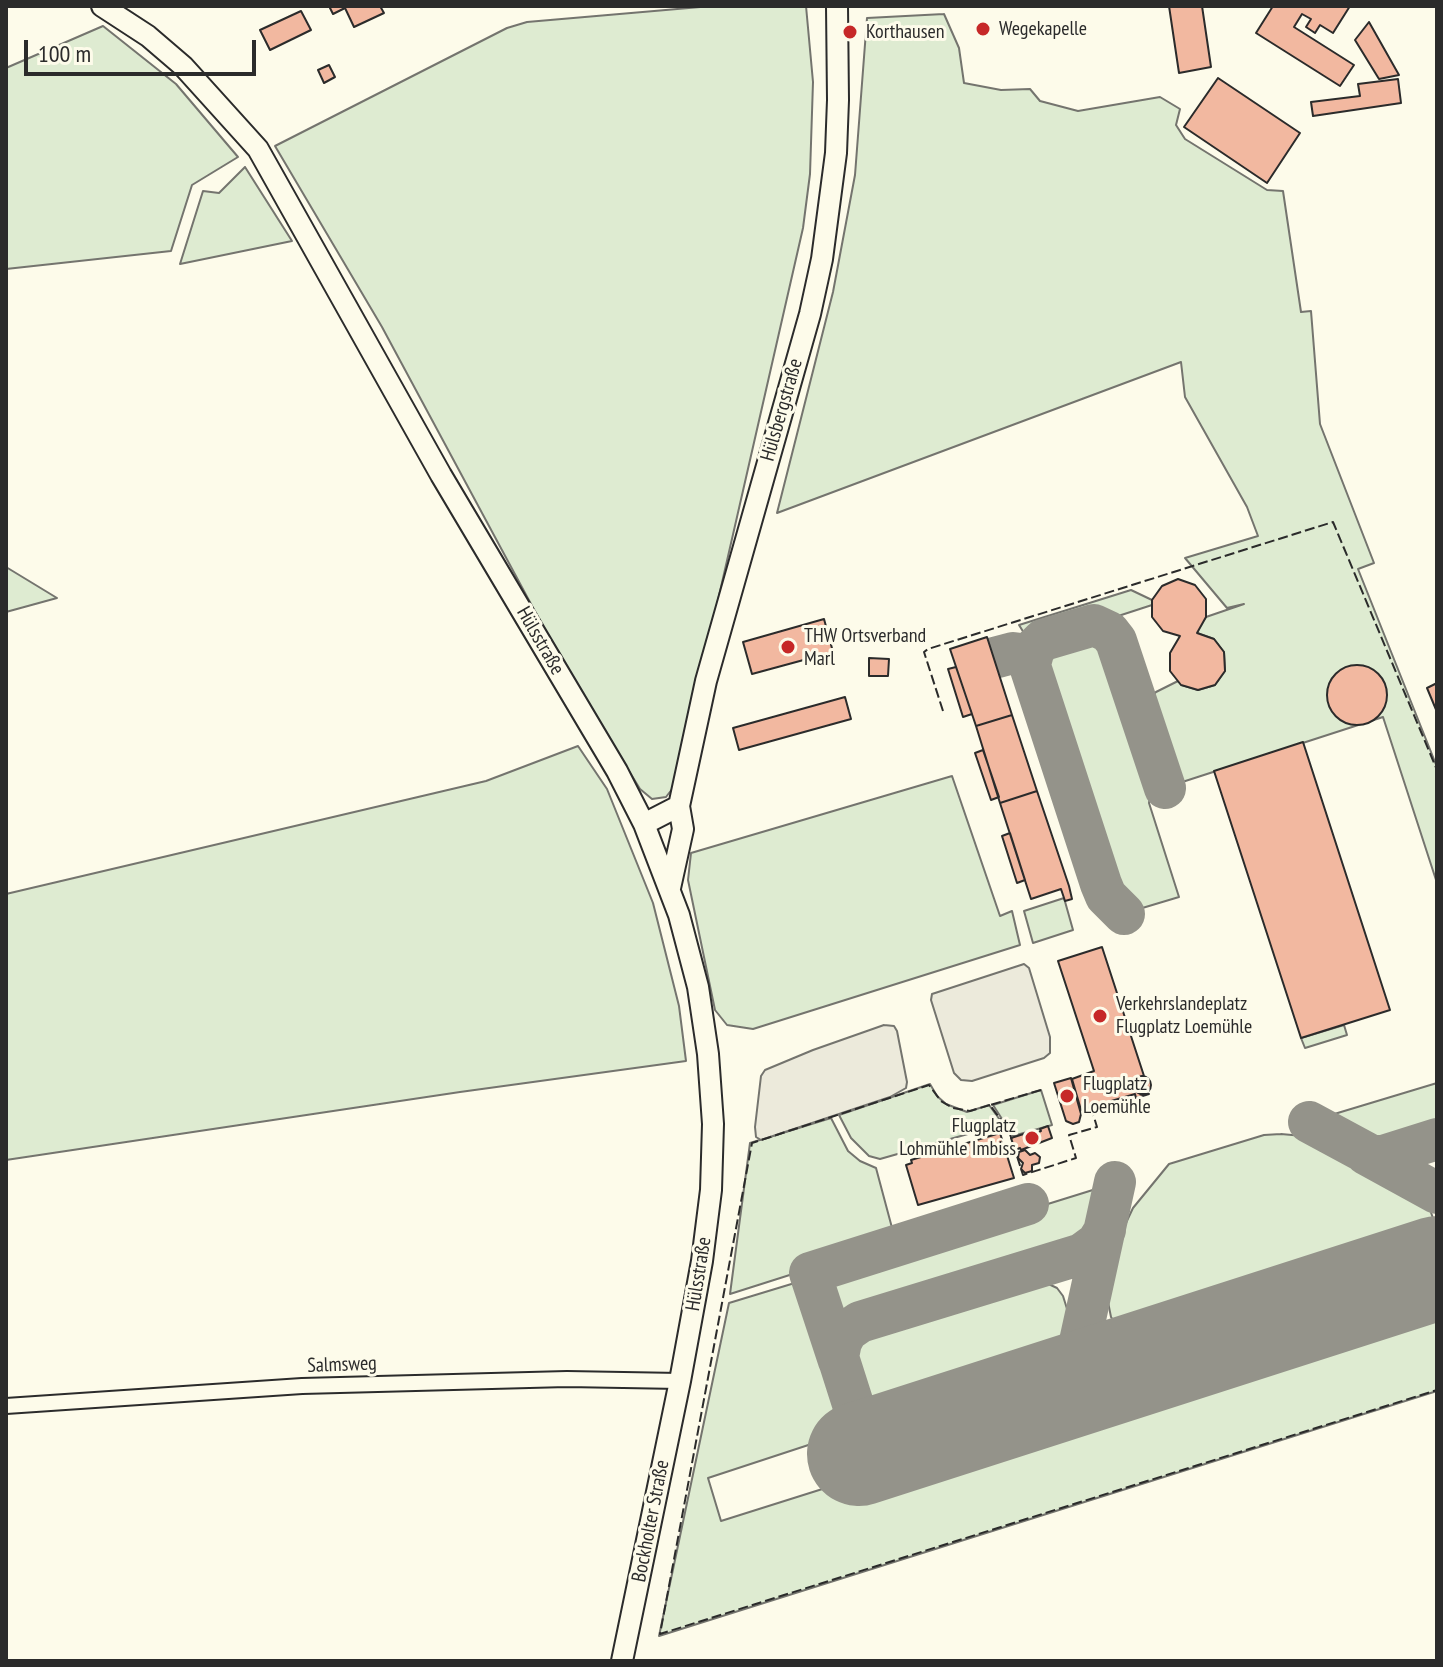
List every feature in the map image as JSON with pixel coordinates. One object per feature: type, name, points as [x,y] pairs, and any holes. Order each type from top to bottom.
[{"type":"street","name":"Hülsstraße","points":[[102,6],[148,36],[183,66],[258,149],[441,475],[617,771],[644,824],[670,888],[698,987],[708,1054],[713,1124],[711,1190],[702,1261],[680,1381]]},
{"type":"street","name":"Hülsbergstraße","points":[[670,888],[683,829],[679,806],[706,681],[810,314],[822,259],[836,153],[837,6]]},
{"type":"street","points":[[644,824],[679,806]]},
{"type":"street","name":"Salmsweg","points":[[6,1406],[302,1386],[567,1379],[680,1381]]},
{"type":"street","name":"Bockholter Straße","points":[[622,1661],[680,1381]]},
{"type":"green space","points":[[712,6],[806,6],[813,82],[810,174],[803,228],[676,784],[666,797],[652,799],[640,789],[560,658],[382,327],[275,146],[507,28],[527,22]]},
{"type":"green space","points":[[944,14],[959,48],[964,83],[1001,90],[1030,89],[1040,101],[1078,111],[1160,97],[1180,109],[1176,125],[1185,139],[1267,190],[1283,191],[1301,312],[1311,311],[1320,424],[1374,563],[1358,569],[1437,767],[1437,883],[1383,717],[1173,785],[1147,708],[1149,699],[1178,681],[1198,690],[1215,685],[1225,671],[1224,652],[1214,639],[1196,630],[1206,617],[1244,604],[1227,608],[1185,558],[1258,536],[1247,507],[1185,397],[1181,362],[777,513],[833,292],[855,175],[867,18]]},
{"type":"green space","points":[[103,26],[176,84],[238,157],[192,185],[171,251],[6,269],[6,68]]},
{"type":"green space","points":[[245,167],[292,241],[180,264],[203,191],[219,193]]},
{"type":"green space","points":[[6,567],[57,598],[6,612]]},
{"type":"green space","points":[[1131,590],[1152,600],[1152,605],[1109,619],[1099,614],[1088,615],[1034,634],[1024,633],[1019,625]]},
{"type":"green space","points":[[1092,634],[1108,646],[1156,791],[1150,795],[1149,803],[1179,897],[1139,909],[1120,893],[1115,883],[1044,665],[1046,654],[1056,645]]},
{"type":"green space","points":[[578,746],[607,789],[653,903],[679,1006],[686,1061],[6,1160],[6,894],[486,781]]},
{"type":"green space","points":[[952,776],[1000,916],[1012,911],[1020,945],[753,1029],[727,1025],[715,1010],[688,880],[691,853]]},
{"type":"green space","points":[[1064,898],[1073,930],[1033,943],[1024,911]]},
{"type":"green space","points":[[1344,1025],[1347,1035],[1305,1048],[1301,1038]]},
{"type":"green space","points":[[1437,1083],[1437,1130],[1378,1148],[1327,1122],[1331,1115]]},
{"type":"green space","points":[[930,1084],[946,1104],[967,1112],[989,1105],[1003,1124],[880,1159],[869,1156],[851,1138],[839,1115]]},
{"type":"green space","points":[[1041,1090],[1052,1125],[1013,1136],[993,1105]]},
{"type":"green space","points":[[831,1118],[848,1151],[876,1168],[895,1239],[730,1294],[750,1143]]},
{"type":"green space","points":[[1264,1135],[1314,1137],[1330,1143],[1416,1191],[1428,1204],[1434,1221],[1429,1245],[1424,1251],[1148,1338],[1133,1337],[1119,1329],[1111,1317],[1108,1302],[1125,1225],[1133,1208],[1169,1164]]},
{"type":"green space","points":[[1096,1189],[1086,1231],[1074,1246],[843,1319],[832,1313],[822,1283],[826,1273]]},
{"type":"green space","points":[[1040,1280],[1057,1288],[1068,1312],[1060,1353],[1053,1365],[901,1416],[888,1417],[864,1405],[850,1366],[850,1353],[863,1333],[874,1326],[1022,1281]]},
{"type":"green space","points":[[798,1282],[804,1286],[851,1431],[708,1478],[721,1521],[1437,1295],[1437,1391],[659,1636],[729,1303]]},
{"type":"shaded area","points":[[1024,964],[1029,968],[1050,1037],[1050,1053],[1044,1058],[972,1081],[961,1080],[954,1073],[931,1000],[932,994]]},
{"type":"shaded area","points":[[884,1025],[894,1026],[897,1031],[906,1088],[890,1097],[761,1140],[756,1137],[761,1076],[765,1070]]},
{"type":"building","points":[[329,6],[380,6],[384,13],[354,27],[345,8],[333,14]]},
{"type":"building","points":[[1169,6],[1202,6],[1211,67],[1179,73]]},
{"type":"building","points":[[1273,6],[1350,6],[1333,33],[1320,25],[1315,33],[1306,27],[1311,19],[1302,14],[1294,27],[1354,65],[1340,86],[1256,33]]},
{"type":"building","points":[[301,11],[311,30],[270,50],[260,30]]},
{"type":"building","points":[[1369,22],[1399,75],[1379,79],[1355,40]]},
{"type":"building","points":[[329,65],[335,77],[324,83],[318,70]]},
{"type":"building","points":[[1218,78],[1300,133],[1267,183],[1184,127]]},
{"type":"building","points":[[1398,79],[1401,103],[1313,116],[1311,102],[1360,96],[1358,84]]},
{"type":"building","points":[[1178,579],[1195,585],[1206,599],[1206,617],[1197,633],[1214,639],[1224,652],[1225,671],[1215,685],[1198,690],[1181,685],[1170,671],[1170,653],[1180,636],[1163,631],[1152,617],[1152,600],[1162,586]]},
{"type":"building","name":"THW Ortsverband Marl","points":[[824,619],[833,652],[752,674],[743,642]]},
{"type":"building","points":[[987,637],[1012,715],[976,726],[950,649]]},
{"type":"building","points":[[869,658],[889,659],[888,676],[869,676]]},
{"type":"building","points":[[1357,665],[1368,667],[1378,674],[1385,684],[1385,706],[1378,716],[1368,723],[1357,725],[1346,723],[1336,716],[1329,706],[1327,695],[1329,684],[1336,674],[1346,667]]},
{"type":"building","points":[[956,667],[972,714],[963,717],[948,669]]},
{"type":"building","points":[[1437,683],[1437,712],[1427,688]]},
{"type":"building","points":[[845,697],[851,719],[739,750],[733,728]]},
{"type":"building","points":[[1012,715],[1037,791],[1000,803],[976,726]]},
{"type":"building","points":[[1303,742],[1390,1010],[1301,1038],[1214,771]]},
{"type":"building","points":[[983,750],[999,797],[991,800],[975,753]]},
{"type":"building","points":[[1037,791],[1072,899],[1065,901],[1061,889],[1031,899],[1000,803]]},
{"type":"building","points":[[1010,833],[1025,880],[1017,883],[1002,836]]},
{"type":"building","name":"Verkehrslandeplatz Flugplatz Loemühle","points":[[1102,947],[1144,1076],[1135,1078],[1132,1084],[1140,1094],[1149,1094],[1136,1098],[1135,1094],[1081,1110],[1072,1079],[1094,1071],[1058,961]]},
{"type":"building","points":[[1138,1076],[1146,1076],[1151,1085],[1149,1092],[1138,1094],[1133,1089],[1133,1081]]},
{"type":"building","name":"Flugplatz Loemühle","points":[[1071,1078],[1081,1114],[1079,1122],[1073,1124],[1066,1121],[1054,1083]]},
{"type":"building","name":"Flugplatz Lohmühle Imbiss","points":[[1048,1126],[1052,1138],[1015,1150],[1011,1138],[1033,1131],[1034,1134]]},
{"type":"building","points":[[1000,1133],[1014,1178],[918,1205],[906,1165],[912,1163],[911,1160]]},
{"type":"building","points":[[1025,1150],[1030,1155],[1035,1153],[1040,1157],[1039,1163],[1032,1165],[1032,1171],[1025,1173],[1021,1169],[1023,1163],[1018,1158],[1019,1152]]},
{"type":"taxiway","points":[[1030,664],[1034,649],[1043,640],[1094,625],[1109,632],[1116,641],[1165,788]]},
{"type":"taxiway","points":[[994,658],[1013,653],[1021,654],[1028,660],[1101,884],[1106,896],[1124,914]]},
{"type":"taxiway","points":[[1309,1122],[1372,1156],[1383,1156],[1437,1139]]},
{"type":"taxiway","points":[[1366,1154],[1437,1193]]},
{"type":"taxiway","points":[[1051,1393],[1066,1382],[1074,1369],[1115,1182]]},
{"type":"taxiway","points":[[839,1361],[810,1273],[1028,1204]]},
{"type":"taxiway","points":[[913,1437],[880,1440],[871,1436],[859,1423],[838,1357],[847,1331],[860,1322],[1082,1254],[1097,1243],[1105,1230]]},
{"type":"taxiway","points":[[1083,1328],[1085,1342],[1096,1359],[1121,1368],[1140,1364]]},
{"type":"runway","points":[[859,1454],[1437,1268]]},
{"type":"fence","points":[[943,711],[924,652],[928,649],[1333,522],[1437,770]]},
{"type":"fence","points":[[990,1105],[970,1111],[953,1108],[941,1101],[929,1085],[752,1143],[660,1634],[1437,1390]]},
{"type":"fence","points":[[1041,1090],[990,1105],[1009,1131],[1023,1175],[1076,1158],[1069,1135],[1097,1127],[1091,1107]]},
{"type":"place","name":"Wegekapelle","points":[[983,29]]},
{"type":"place","name":"Korthausen","points":[[850,32]]},
{"type":"place","name":"THW Ortsverband Marl","points":[[788,647]]},
{"type":"place","name":"Verkehrslandeplatz Flugplatz Loemühle","points":[[1100,1016]]},
{"type":"place","name":"Flugplatz Loemühle","points":[[1067,1096]]},
{"type":"place","name":"Flugplatz Lohmühle Imbiss","points":[[1032,1138]]}]
